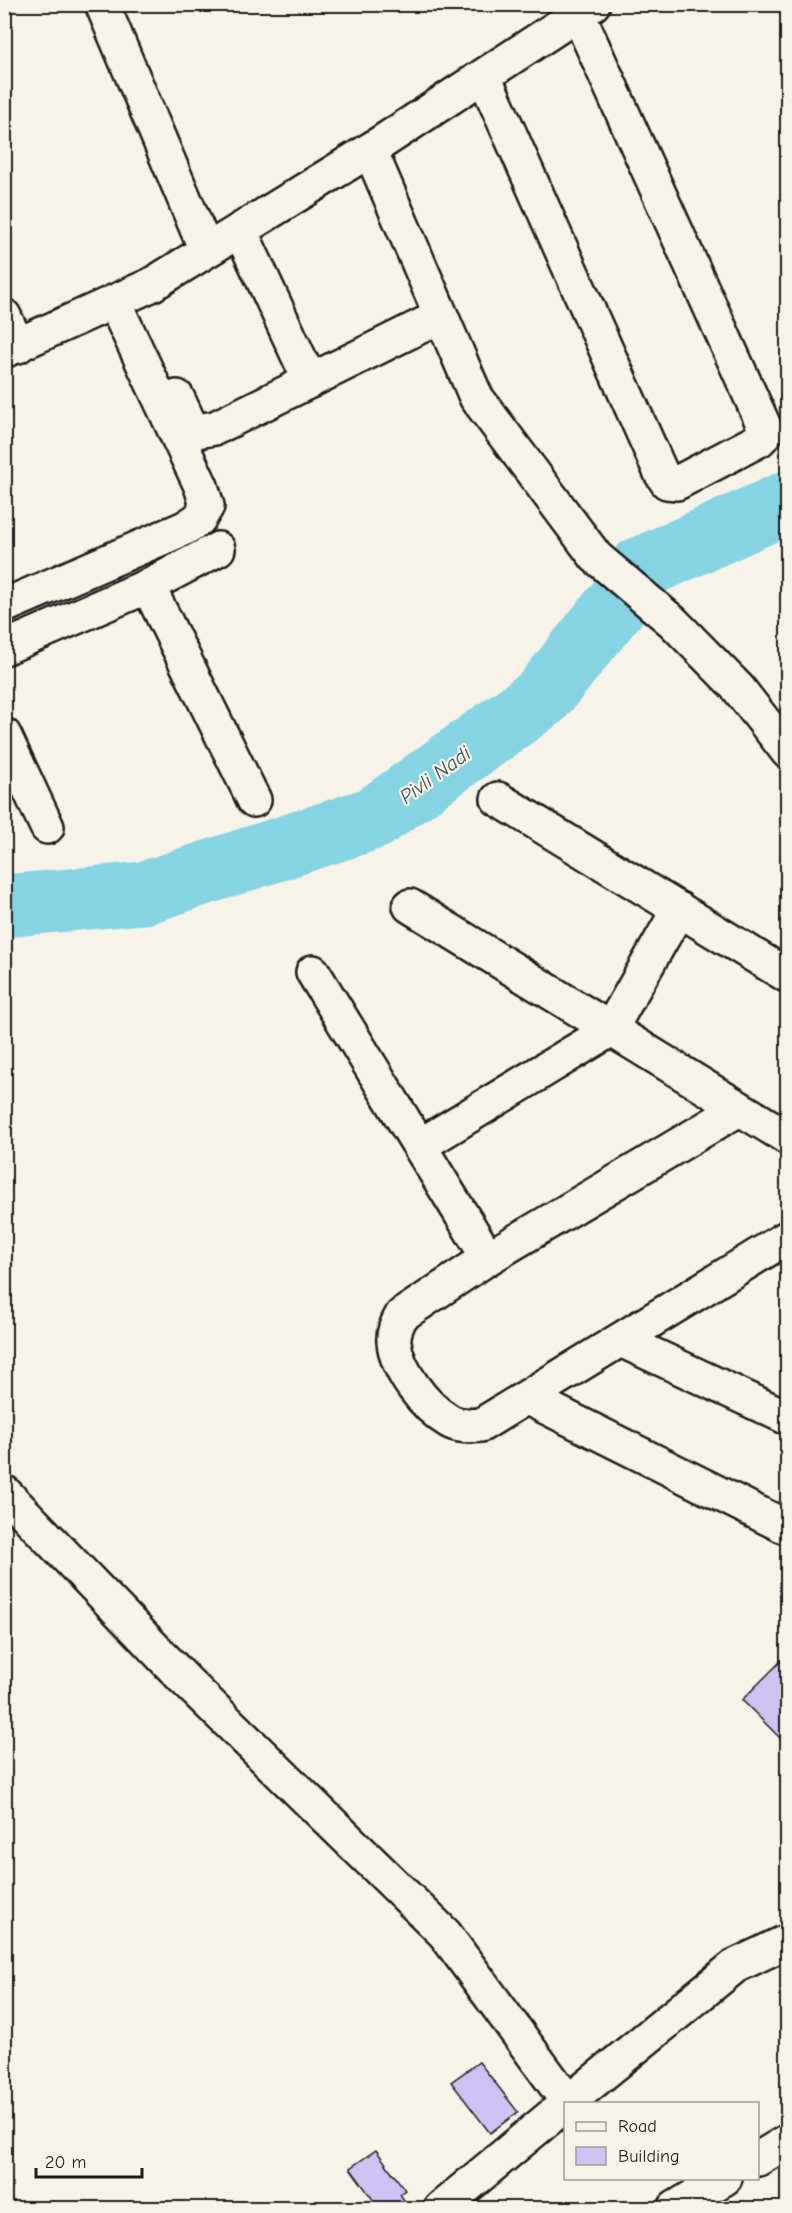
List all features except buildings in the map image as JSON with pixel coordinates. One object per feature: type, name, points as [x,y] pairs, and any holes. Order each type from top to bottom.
[{"type":"street","points":[[102,4],[206,250]]},
{"type":"street","points":[[4,316],[11,349],[151,285],[370,150],[585,9],[764,426],[765,434],[759,440],[677,483],[668,482],[661,473],[484,76]]},
{"type":"street","points":[[370,150],[476,396],[596,557],[673,622],[738,688],[788,752]]},
{"type":"street","points":[[240,230],[310,381]]},
{"type":"street","points":[[122,298],[189,423],[197,431],[215,428],[441,316]]},
{"type":"street","points":[[4,606],[185,528],[199,519],[207,506],[201,486],[122,298]]},
{"type":"street","points":[[4,648],[148,586],[218,549]]},
{"type":"street","points":[[148,586],[255,800]]},
{"type":"street","points":[[4,735],[46,827]]},
{"type":"street","points":[[498,799],[788,976]]},
{"type":"street","points":[[410,906],[788,1138]]},
{"type":"street","points":[[421,1145],[610,1030],[679,909]]},
{"type":"street","points":[[313,972],[421,1145],[488,1258]]},
{"type":"street","points":[[739,1109],[488,1258],[402,1315],[395,1330],[394,1342],[399,1360],[412,1384],[430,1406],[450,1422],[466,1427],[481,1425],[788,1237]]},
{"type":"street","points":[[621,1340],[788,1418]]},
{"type":"street","points":[[528,1398],[788,1528]]},
{"type":"street","points":[[4,1492],[184,1680],[445,1934],[566,2102]]},
{"type":"street","points":[[568,2102],[735,1966],[788,1941]]},
{"type":"street","points":[[441,2208],[564,2106]]},
{"type":"street","points":[[759,2158],[788,2141]]},
{"type":"street","points":[[675,2208],[722,2180]]},
{"type":"waterway","name":"Pivli Nadi","points":[[4,906],[144,893],[374,818],[542,697],[631,586],[639,569],[788,502]]}]
